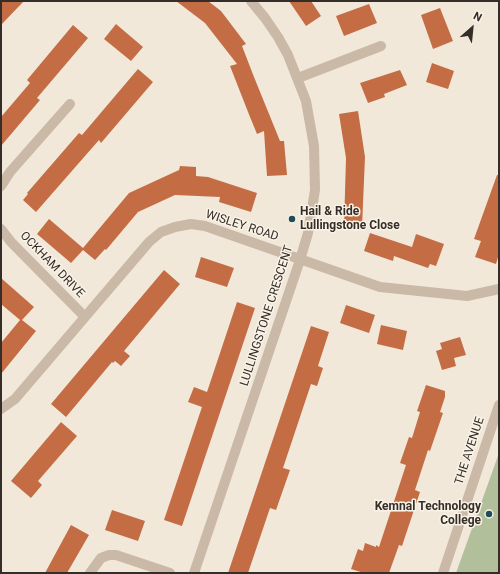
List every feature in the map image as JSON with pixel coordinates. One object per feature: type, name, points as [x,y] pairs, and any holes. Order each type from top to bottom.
[{"type":"street","name":"LULLINGSTONE CRESCENT","points":[[194,573],[300,260],[313,209],[315,170],[310,121],[306,101],[288,55],[265,18],[251,1]]},
{"type":"street","points":[[298,78],[381,46]]},
{"type":"street","points":[[1,186],[10,172],[70,104]]},
{"type":"street","name":"WISLEY ROAD","points":[[1,409],[15,399],[149,242],[161,232],[175,227],[191,224],[205,226],[380,288],[467,296],[499,289]]},
{"type":"street","name":"OCKHAM DRIVE","points":[[1,229],[11,242],[85,317]]},
{"type":"street","name":"THE AVENUE","points":[[443,573],[499,405]]},
{"type":"street","points":[[90,573],[100,558],[108,555],[116,555],[170,573]]},
{"type":"green space","name":"Kemnal Technology College","points":[[499,453],[499,573],[456,573]]},
{"type":"building","points":[[1,1],[24,1],[1,25]]},
{"type":"building","points":[[176,1],[208,1],[221,11],[246,44],[242,46],[254,77],[280,141],[284,141],[287,175],[267,176],[264,131],[257,134],[250,117],[230,66],[237,64],[205,23]]},
{"type":"building","points":[[289,1],[311,1],[321,16],[306,26]]},
{"type":"building","points":[[369,4],[377,23],[344,36],[336,16]]},
{"type":"building","points":[[440,8],[453,41],[433,49],[421,15]]},
{"type":"building","points":[[116,24],[143,47],[131,61],[104,39]]},
{"type":"building","points":[[73,25],[88,38],[37,98],[40,100],[1,146],[1,117],[30,83],[27,80]]},
{"type":"building","points":[[432,63],[454,71],[448,89],[426,82]]},
{"type":"building","points":[[138,69],[153,82],[101,143],[99,140],[36,212],[23,200],[28,194],[27,193],[79,133],[82,135]]},
{"type":"building","points":[[400,70],[407,85],[384,94],[385,97],[368,103],[360,83]]},
{"type":"building","points":[[358,111],[365,157],[362,227],[344,226],[346,158],[339,114]]},
{"type":"building","points":[[180,166],[196,167],[196,176],[208,177],[257,193],[251,212],[219,202],[220,197],[175,195],[138,212],[106,250],[105,249],[95,260],[83,250],[71,263],[37,234],[49,219],[83,248],[129,193],[179,170]]},
{"type":"building","points":[[497,175],[499,175],[499,254],[496,264],[475,257],[481,241],[474,239]]},
{"type":"building","points":[[370,233],[412,247],[416,234],[444,244],[436,266],[430,264],[428,268],[394,256],[393,261],[364,251]]},
{"type":"building","points":[[201,257],[234,268],[227,287],[195,277]]},
{"type":"building","points":[[164,270],[180,284],[124,351],[130,356],[121,366],[115,361],[113,363],[112,362],[66,417],[51,404]]},
{"type":"building","points":[[1,278],[34,307],[22,320],[36,331],[1,374],[1,343],[20,320],[1,304]]},
{"type":"building","points":[[237,302],[255,308],[182,526],[164,520],[202,407],[188,402],[194,387],[207,392]]},
{"type":"building","points":[[346,305],[375,315],[369,333],[340,323]]},
{"type":"building","points":[[381,325],[407,331],[403,350],[377,344]]},
{"type":"building","points":[[311,326],[329,332],[318,366],[323,368],[317,386],[311,384],[283,468],[290,470],[276,510],[270,508],[248,573],[228,573]]},
{"type":"building","points":[[460,337],[466,355],[454,358],[456,366],[442,370],[436,351],[442,349],[440,343]]},
{"type":"building","points":[[426,385],[445,391],[445,397],[440,412],[443,413],[430,451],[428,450],[415,490],[420,492],[402,546],[399,545],[389,573],[364,573],[351,569],[358,549],[363,551],[365,543],[379,547],[406,465],[400,463],[409,437],[412,438],[420,412],[417,411]]},
{"type":"building","points":[[61,422],[77,436],[38,481],[42,485],[31,498],[11,481]]},
{"type":"building","points":[[112,510],[145,521],[138,541],[105,530]]},
{"type":"building","points":[[71,525],[89,535],[67,573],[45,573]]},
{"type":"place","name":"Hail & Ride Lullingstone Close","points":[[292,219]]},
{"type":"place","name":"Kemnal Technology College","points":[[489,514]]}]
